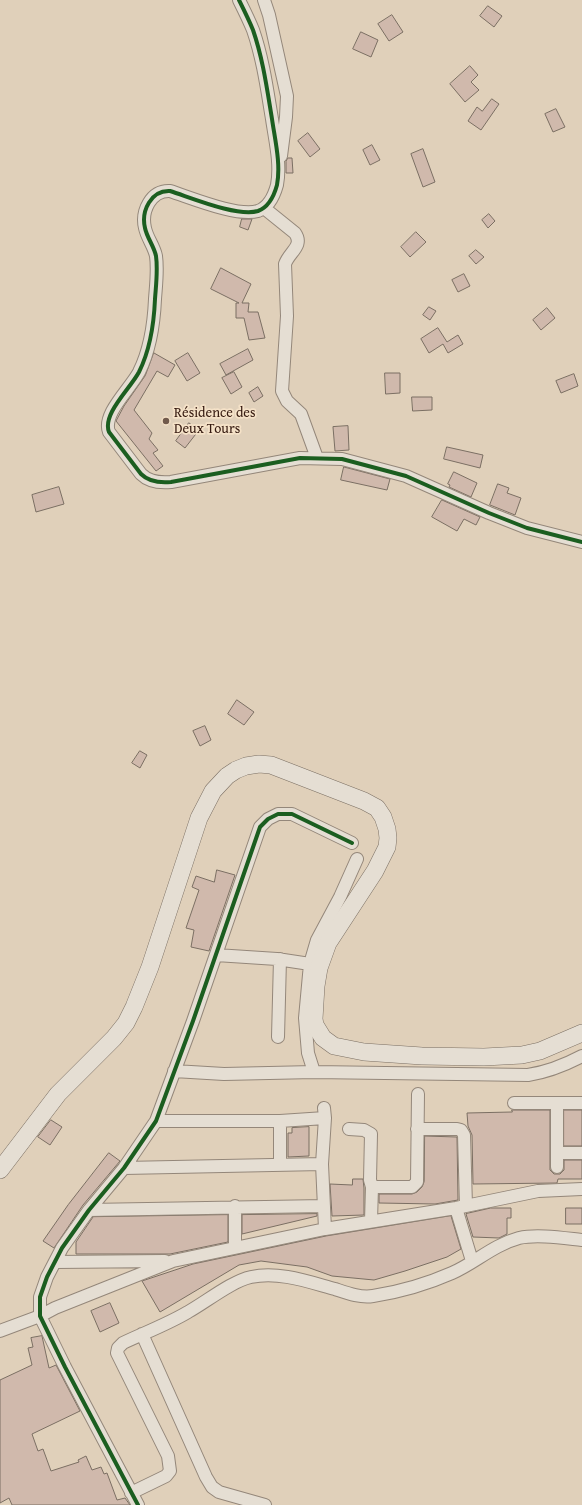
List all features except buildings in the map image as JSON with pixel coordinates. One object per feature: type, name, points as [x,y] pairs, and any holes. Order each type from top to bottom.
[{"type":"main road","points":[[0,1170],[58,1094],[114,1038],[126,1022],[134,1007],[150,967],[199,818],[213,791],[226,776],[246,766],[259,764],[271,765],[364,800],[377,808],[383,817],[387,829],[387,847],[375,871],[328,943],[320,968],[316,986],[314,1019],[315,1025],[323,1038],[334,1046],[360,1051],[422,1056],[484,1057],[522,1055],[540,1051],[582,1033]]},
{"type":"street","points":[[239,0],[253,30],[263,70],[276,142],[278,176]]},
{"type":"street","points":[[264,0],[275,39],[287,96],[285,130],[274,195],[270,203],[264,208],[250,212],[233,210],[170,191],[162,192],[152,198],[146,211],[144,221],[155,252],[156,263],[156,299],[149,344],[139,372],[108,420],[107,428],[113,439],[146,479],[159,482],[185,480],[300,458],[342,459],[406,476],[489,513],[527,528],[582,542]]},
{"type":"street","points":[[264,208],[295,233],[298,238],[298,243],[286,259],[285,264],[287,316],[282,391],[287,401],[301,414],[317,458]]},
{"type":"street","points":[[138,1505],[40,1316],[40,1297],[47,1277],[62,1248],[89,1210],[124,1168],[156,1120],[216,956],[260,827],[268,819],[278,814],[292,814],[352,843]]},
{"type":"street","points":[[314,1072],[308,1053],[305,1018],[310,964],[317,940],[340,897],[357,859]]},
{"type":"street","points":[[216,956],[280,959],[310,964]]},
{"type":"street","points":[[278,1037],[280,959]]},
{"type":"street","points":[[174,1071],[224,1074],[314,1072],[528,1074],[540,1072],[582,1056]]},
{"type":"street","points":[[372,1187],[412,1187],[417,1182],[418,1094]]},
{"type":"street","points":[[514,1103],[582,1103]]},
{"type":"street","points":[[556,1167],[557,1103]]},
{"type":"street","points":[[156,1120],[280,1120],[325,1113],[322,1164],[325,1229]]},
{"type":"street","points":[[280,1120],[280,1165]]},
{"type":"street","points":[[349,1129],[364,1130],[371,1134],[371,1221]]},
{"type":"street","points":[[417,1129],[457,1129],[463,1132],[461,1207],[472,1261]]},
{"type":"street","points":[[556,1153],[582,1153]]},
{"type":"street","points":[[124,1168],[322,1164]]},
{"type":"street","points":[[0,1331],[173,1261],[325,1229],[461,1207],[538,1191],[582,1189]]},
{"type":"street","points":[[89,1210],[235,1206],[324,1206]]},
{"type":"street","points":[[235,1206],[235,1247]]},
{"type":"street","points":[[131,1493],[166,1476],[170,1471],[168,1456],[117,1353],[118,1348],[123,1344],[188,1313],[232,1285],[251,1277],[267,1275],[284,1277],[308,1281],[348,1294],[372,1297],[416,1286],[452,1273],[505,1243],[523,1237],[582,1240]]},
{"type":"street","points":[[54,1262],[173,1261]]},
{"type":"street","points":[[142,1334],[206,1477],[212,1487],[219,1492],[261,1505]]},
{"type":"cycle path","points":[[239,0],[253,30],[264,74],[278,160],[276,189],[273,197],[265,207],[258,211],[249,212],[214,206],[170,191],[158,194],[149,203],[146,209],[144,221],[146,232],[155,252],[157,267],[149,346],[139,372],[109,417],[109,432],[141,474],[144,477],[155,481],[171,482],[300,458],[342,459],[406,476],[489,513],[527,528],[582,542]]},
{"type":"cycle path","points":[[138,1505],[65,1367],[40,1316],[40,1297],[47,1277],[62,1248],[89,1210],[124,1168],[156,1121],[193,1021],[260,827],[268,819],[278,814],[292,814],[352,843]]},
{"type":"place","name":"Résidence des Deux Tours","points":[[166,421]]}]
